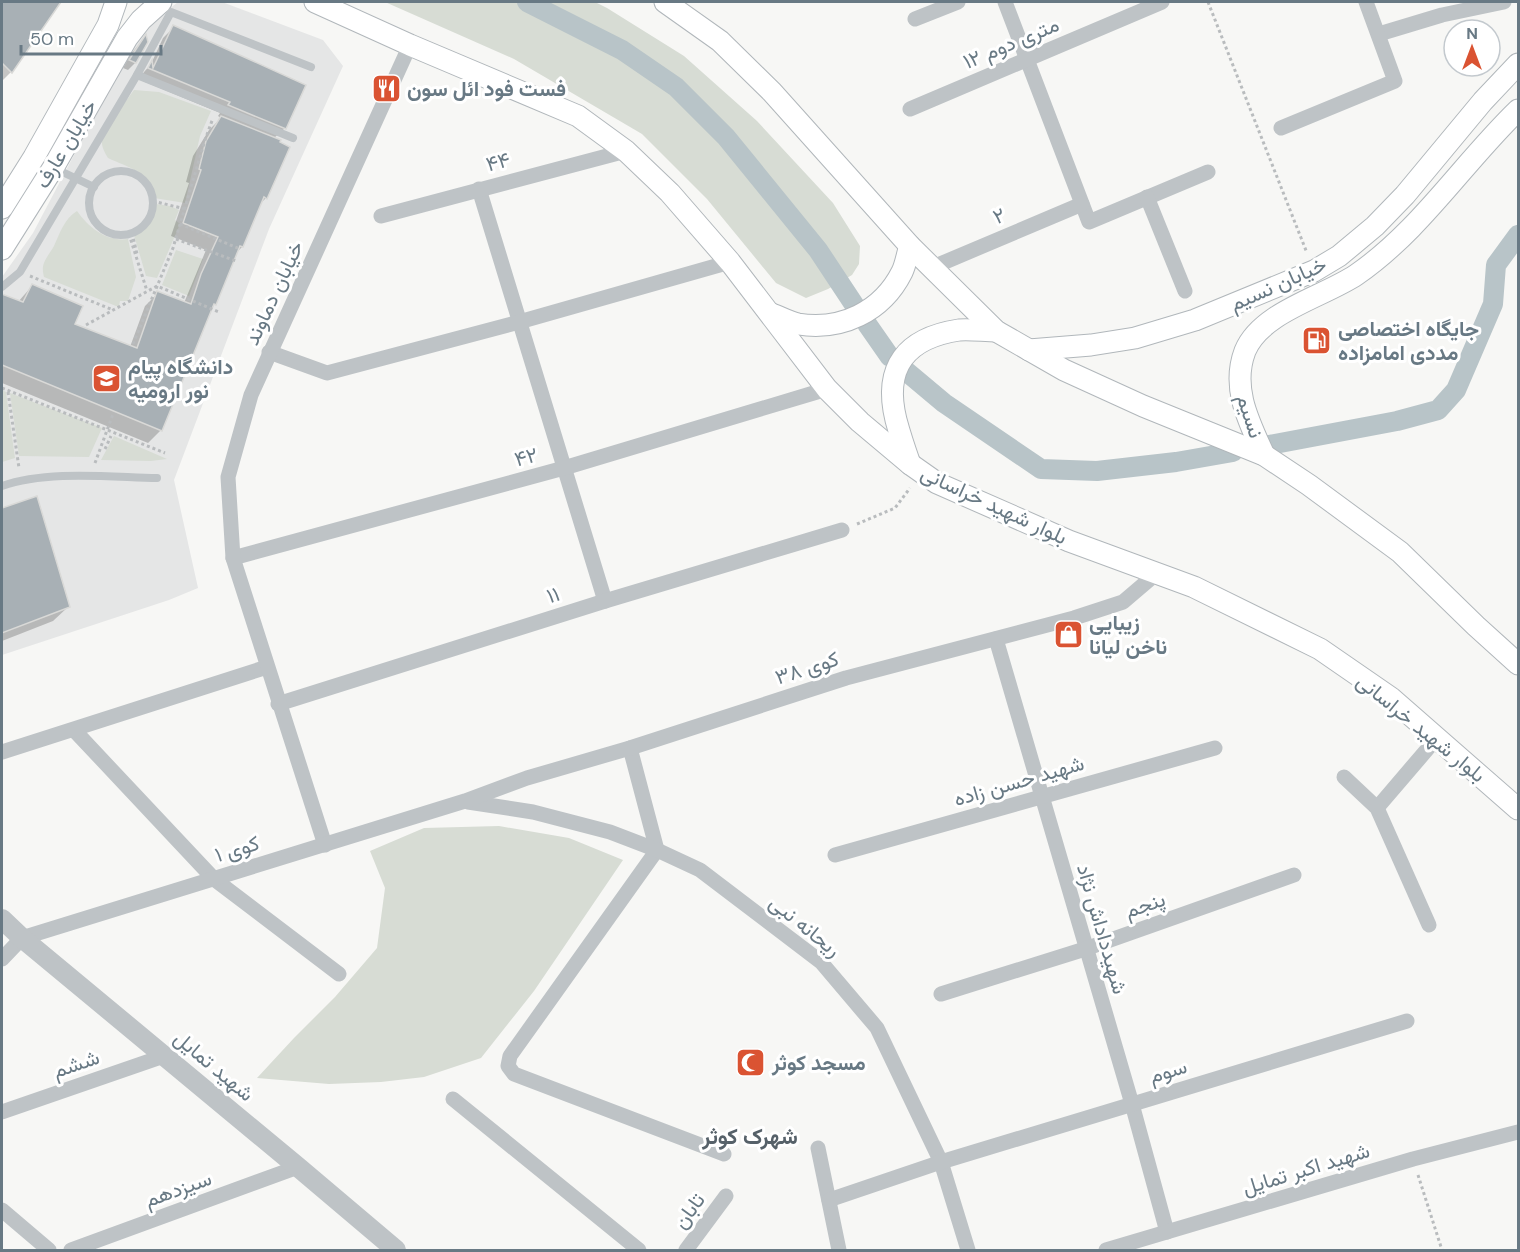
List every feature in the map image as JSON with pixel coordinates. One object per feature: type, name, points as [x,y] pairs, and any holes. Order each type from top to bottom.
[{"type":"main road","name":"خیابان عارف","points":[[2,208],[34,157],[108,25],[116,2]]},
{"type":"main road","name":"خیابان عارف","points":[[2,249],[53,168],[127,38],[141,20],[160,2]]},
{"type":"main road","name":"بلوار شهید خراسانی","points":[[315,2],[578,116],[626,151],[670,193],[730,262],[827,389],[860,422],[915,468],[937,483],[1047,531],[1194,586],[1320,649],[1391,698],[1518,809]]},
{"type":"main road","points":[[665,2],[720,41],[772,92],[910,246],[996,331],[1064,370],[1143,406],[1264,455],[1310,484],[1400,552],[1518,664]]},
{"type":"main road","name":"خیابان نسیم","points":[[1029,350],[1091,345],[1135,338],[1195,320],[1314,271],[1339,256],[1375,226],[1405,195],[1518,64]]},
{"type":"main road","name":"خیابان نسیم","points":[[1276,316],[1357,274],[1393,245],[1518,110]]},
{"type":"main road","points":[[771,313],[795,324],[821,326],[847,322],[870,310],[890,293],[903,271],[910,246]]},
{"type":"main road","name":"نسیم","points":[[1264,455],[1247,417],[1240,393],[1241,367],[1246,349],[1259,332],[1276,316]]},
{"type":"main road","points":[[915,468],[896,419],[892,393],[894,373],[905,353],[932,336],[961,330],[996,331]]},
{"type":"main road","points":[[1493,787],[1518,792]]},
{"type":"street","points":[[915,19],[958,2]]},
{"type":"street","points":[[1005,2],[1089,222],[1208,172]]},
{"type":"street","name":"۱۲ متری دوم","points":[[910,109],[1162,2]]},
{"type":"street","points":[[1281,128],[1395,81],[1366,2]]},
{"type":"street","points":[[1379,34],[1442,15],[1504,2]]},
{"type":"street","name":"خیابان دماوند","points":[[325,845],[233,558],[228,477],[251,395],[269,352],[410,45]]},
{"type":"street","name":"۴۴","points":[[381,216],[626,151]]},
{"type":"street","points":[[479,189],[605,601]]},
{"type":"street","points":[[1147,197],[1185,291]]},
{"type":"street","name":"۲","points":[[933,267],[1082,204]]},
{"type":"street","points":[[269,352],[327,373],[519,322],[730,262]]},
{"type":"street","name":"۴۲","points":[[233,558],[564,468],[827,389]]},
{"type":"street","name":"۱۱","points":[[278,704],[605,601],[842,530]]},
{"type":"street","name":"کوی ۳۸","points":[[465,801],[527,778],[630,748],[846,678],[1074,618],[1123,602],[1157,573]]},
{"type":"street","name":"شهیدداداش نژاد","points":[[996,639],[1132,1104],[1167,1232]]},
{"type":"street","points":[[2,752],[267,667]]},
{"type":"street","points":[[74,730],[214,879],[339,974]]},
{"type":"street","points":[[1377,808],[1436,739]]},
{"type":"street","points":[[630,748],[657,850],[510,1056],[508,1066],[514,1074],[724,1154]]},
{"type":"street","name":"شهید حسن زاده","points":[[835,855],[1215,748]]},
{"type":"street","points":[[1344,777],[1377,808],[1429,925]]},
{"type":"street","name":"کوی ۱","points":[[22,938],[465,801]]},
{"type":"street","name":"ریحانه نبی","points":[[465,801],[533,812],[610,832],[657,850],[700,870],[821,962],[877,1028],[941,1162],[968,1251]]},
{"type":"street","name":"پنجم","points":[[941,994],[1085,949],[1294,875]]},
{"type":"street","name":"شهید تمایل","points":[[2,919],[396,1251]]},
{"type":"street","points":[[2,959],[22,938]]},
{"type":"street","name":"سوم","points":[[829,1200],[941,1162],[1407,1021]]},
{"type":"street","name":"ششم","points":[[2,1112],[164,1056]]},
{"type":"street","points":[[453,1099],[639,1251]]},
{"type":"street","name":"شهید اکبر تمایل","points":[[1106,1251],[1413,1159],[1518,1132]]},
{"type":"street","points":[[818,1148],[839,1251]]},
{"type":"street","name":"سیزدهم","points":[[71,1251],[298,1167]]},
{"type":"street","name":"تابان","points":[[686,1251],[726,1196]]},
{"type":"street","points":[[2,1210],[49,1251]]},
{"type":"lane","points":[[2,287],[20,272],[137,75],[171,12],[311,67]]},
{"type":"lane","points":[[137,75],[293,138]]},
{"type":"lane","points":[[53,168],[94,187]]},
{"type":"lane","points":[[117,171],[127,172],[145,182],[151,191],[153,201],[152,212],[140,229],[120,235],[100,228],[93,220],[89,199],[94,187],[106,174],[117,171]]},
{"type":"lane","points":[[2,486],[21,479],[90,476],[157,478]]},
{"type":"path","points":[[1208,2],[1314,271]]},
{"type":"path","points":[[133,344],[176,239],[205,140],[217,108]]},
{"type":"path","points":[[153,201],[184,209]]},
{"type":"path","points":[[180,224],[240,249]]},
{"type":"path","points":[[130,233],[147,291]]},
{"type":"path","points":[[176,239],[236,261]]},
{"type":"path","points":[[20,272],[113,310]]},
{"type":"path","points":[[86,325],[157,286],[219,312]]},
{"type":"path","points":[[2,388],[165,453]]},
{"type":"path","points":[[17,456],[8,392],[21,479]]},
{"type":"path","points":[[90,476],[113,414]]},
{"type":"path","points":[[105,449],[111,436]]},
{"type":"path","points":[[842,530],[895,508],[915,468]]},
{"type":"path","points":[[1413,1159],[1442,1251]]},
{"type":"shaded area","name":"دانشگاه پیام نور ارومیه","points":[[178,2],[222,2],[323,40],[343,66],[269,229],[174,480],[198,588],[169,600],[2,655],[2,277],[33,233],[104,98],[145,28]]},
{"type":"shaded area","points":[[385,2],[595,2],[607,8],[684,56],[757,121],[833,203],[860,246],[859,264],[852,275],[806,298],[776,283],[707,199],[642,134],[514,59]]},
{"type":"shaded area","points":[[134,90],[159,92],[211,111],[200,136],[185,203],[154,198],[153,189],[144,177],[131,168],[108,158],[105,152],[102,142],[104,134]]},
{"type":"shaded area","points":[[156,204],[179,210],[175,220],[180,224],[157,278],[146,276],[134,235],[149,222]]},
{"type":"shaded area","points":[[77,211],[87,223],[106,236],[128,239],[136,277],[128,301],[120,301],[119,306],[44,277],[45,261],[60,231]]},
{"type":"shaded area","points":[[176,250],[203,259],[189,296],[162,285]]},
{"type":"shaded area","points":[[2,390],[6,392],[15,458],[2,462]]},
{"type":"shaded area","points":[[10,393],[102,428],[89,457],[19,456]]},
{"type":"shaded area","points":[[114,436],[167,459],[101,460]]},
{"type":"shaded area","points":[[499,826],[569,838],[623,860],[534,991],[481,1058],[424,1077],[381,1082],[329,1084],[257,1078],[335,997],[377,948],[385,888],[370,851],[424,828]]},
{"type":"building","points":[[2,2],[61,2],[12,73],[2,63]]},
{"type":"building","points":[[173,25],[306,85],[286,129],[228,105],[230,102],[148,68],[152,60],[153,68]]},
{"type":"building","points":[[146,34],[148,42],[136,63],[129,60]]},
{"type":"building","points":[[221,116],[281,140],[280,142],[290,147],[267,199],[264,197],[243,247],[240,246],[162,431],[2,365],[2,294],[23,302],[32,284],[83,306],[75,324],[137,348],[157,291],[191,304],[201,274],[218,237],[183,223],[201,170],[199,169],[206,141]]},
{"type":"building","points":[[37,496],[70,607],[2,633],[2,508]]},
{"type":"waterway","points":[[527,2],[622,50],[676,87],[726,137],[818,250],[855,306]]},
{"type":"waterway","points":[[1264,446],[1397,421],[1438,410],[1456,390],[1493,304],[1496,265],[1518,235]]},
{"type":"waterway","points":[[867,324],[890,357]]},
{"type":"waterway","points":[[907,372],[944,403],[1041,469],[1097,471],[1176,462],[1233,452]]},
{"type":"place","name":"فست فود ائل سون","points":[[386,89]]},
{"type":"place","name":"جایگاه اختصاصی مددی امامزاده","points":[[1317,341]]},
{"type":"place","name":"دانشگاه پیام نور ارومیه","points":[[107,379]]},
{"type":"place","name":"زیبایی ناخن لیانا","points":[[1068,635]]},
{"type":"place","name":"مسجد کوثر","points":[[751,1063]]},
{"type":"district","name":"شهرک کوثر","points":[[750,1136]]}]
